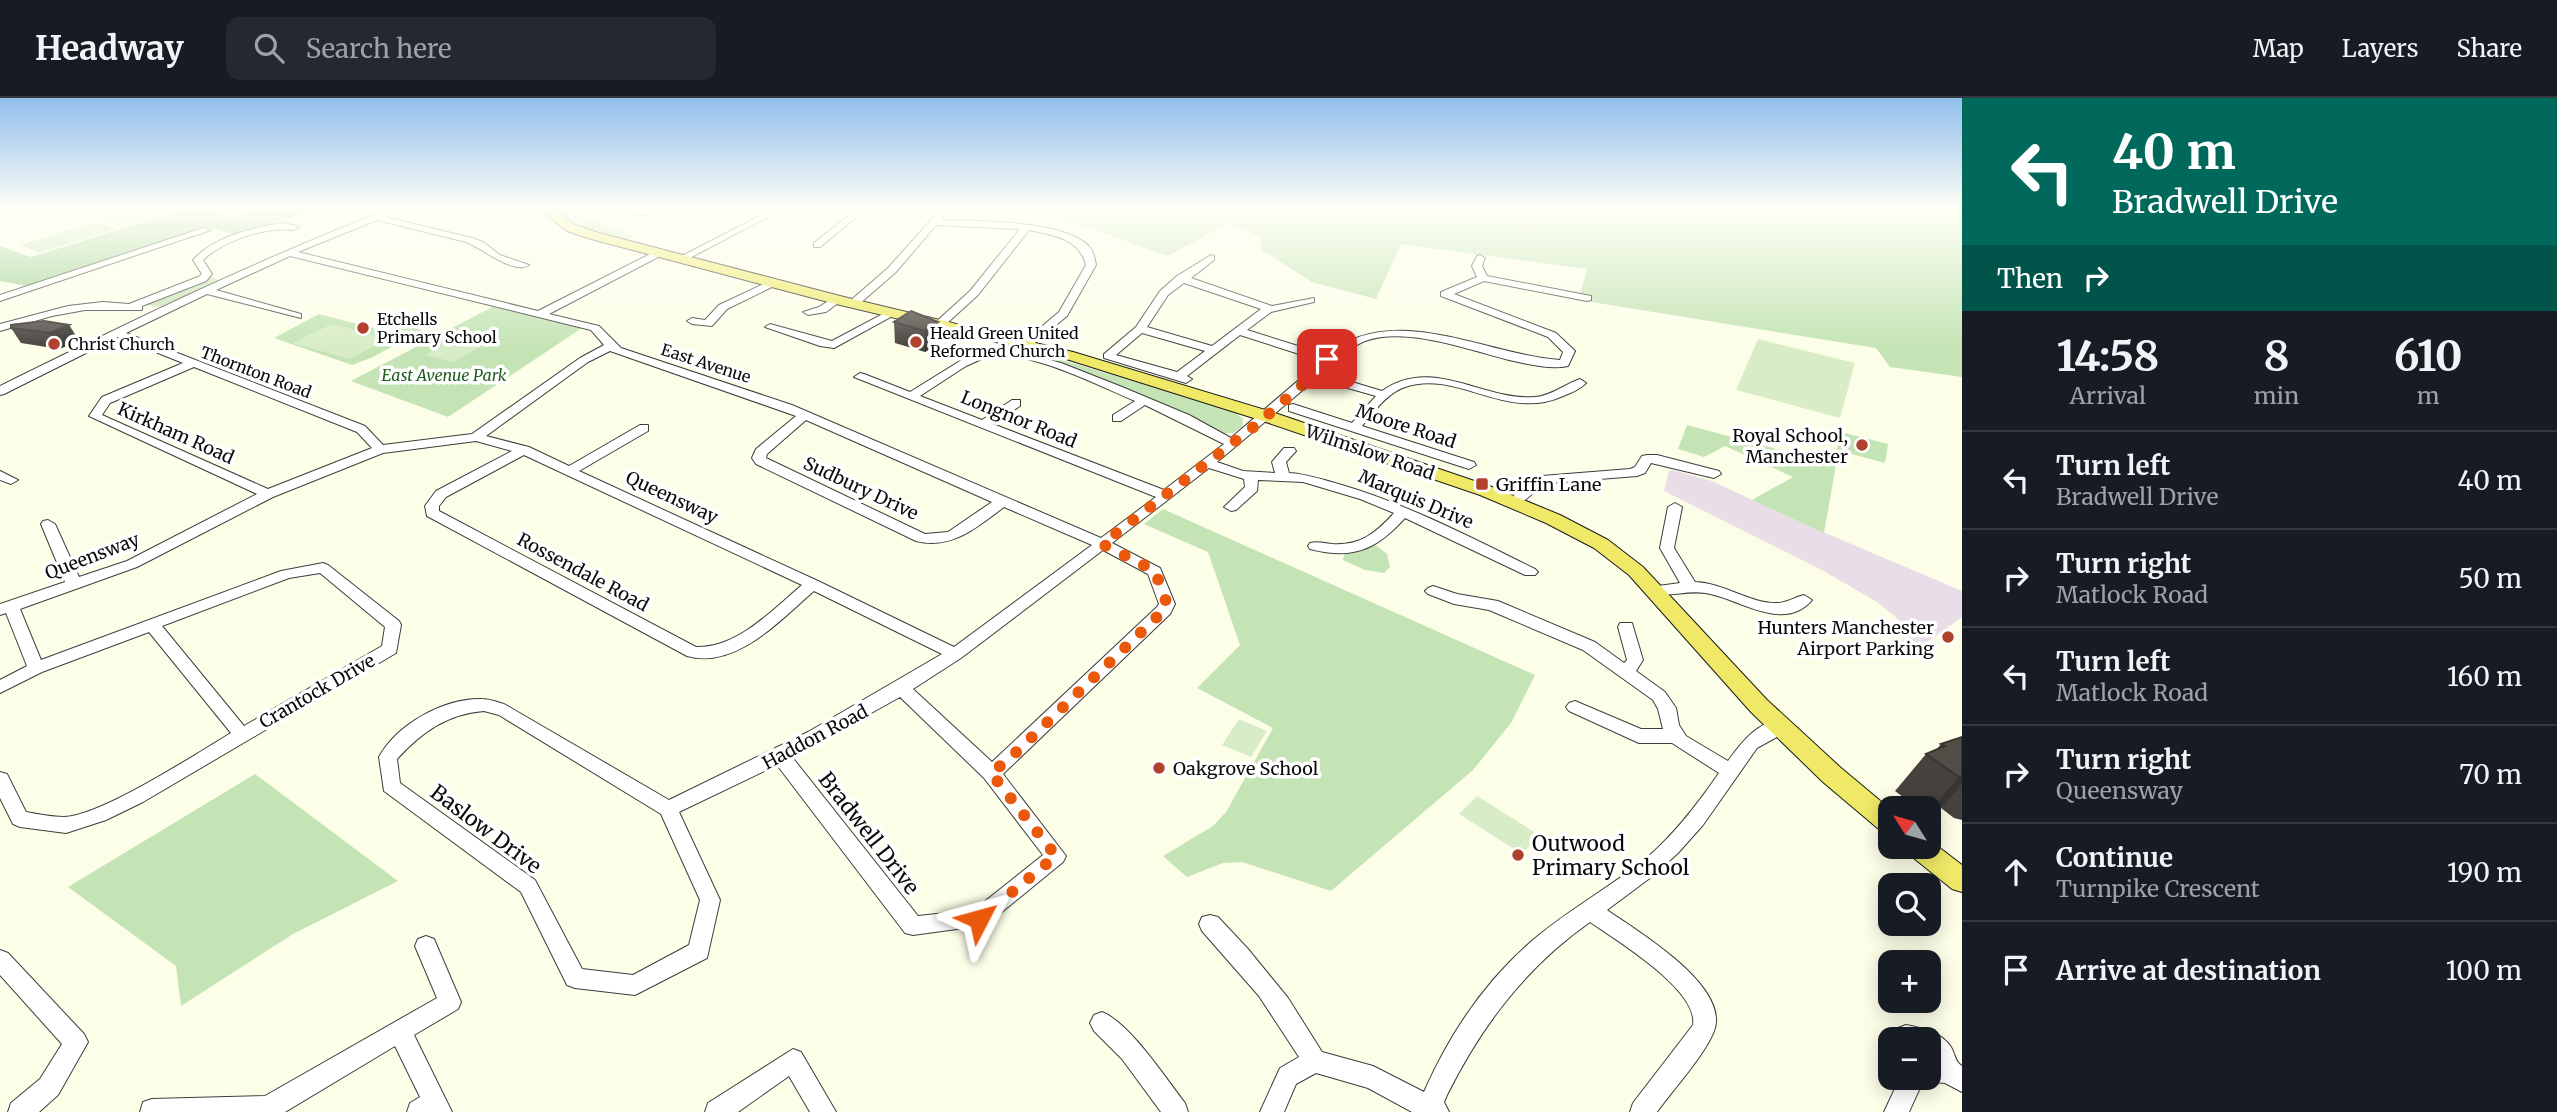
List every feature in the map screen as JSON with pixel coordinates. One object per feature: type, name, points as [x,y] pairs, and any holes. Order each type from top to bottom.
[{"type":"main road","name":"Wilmslow Road","points":[[671,256],[772,284],[1027,344],[1266,416],[1514,502],[1591,538],[1625,562],[1656,590],[1734,680],[1780,727],[1878,813]]},
{"type":"main road","points":[[1934,859],[1962,881]]},
{"type":"street","points":[[0,298],[126,256]]},
{"type":"street","points":[[130,307],[202,279],[207,274],[198,260],[202,256]]},
{"type":"street","points":[[0,391],[158,312],[283,256]]},
{"type":"street","name":"East Avenue","points":[[304,256],[595,327],[610,346],[804,415],[1102,544],[1155,571],[1167,604],[1164,610],[1009,759],[991,773]]},
{"type":"street","points":[[495,256],[524,265]]},
{"type":"street","points":[[542,313],[653,256]]},
{"type":"street","points":[[681,259],[686,256]]},
{"type":"street","points":[[853,303],[892,270],[904,256]]},
{"type":"street","points":[[941,323],[974,293],[1003,256]]},
{"type":"street","points":[[1027,344],[1063,314],[1091,265],[1091,256]]},
{"type":"street","points":[[1211,258],[1164,293],[1140,329],[1108,356],[1182,378],[1213,350],[1271,309],[1310,300]]},
{"type":"street","points":[[1480,258],[1477,266],[1483,278]]},
{"type":"street","points":[[1181,278],[1271,309]]},
{"type":"street","points":[[1536,364],[1564,363],[1569,351],[1552,335],[1444,294],[1483,278],[1587,298]]},
{"type":"street","points":[[692,321],[708,324],[723,307],[772,284]]},
{"type":"street","points":[[208,291],[298,316]]},
{"type":"street","points":[[808,312],[826,312],[837,300]]},
{"type":"street","points":[[0,328],[65,310],[97,306],[130,307],[158,312]]},
{"type":"street","points":[[770,327],[834,345],[892,312]]},
{"type":"street","points":[[1140,329],[1213,350]]},
{"type":"street","points":[[1238,331],[1327,359]]},
{"type":"street","name":"Thornton Road","points":[[116,332],[191,364],[361,429],[380,449]]},
{"type":"street","points":[[955,654],[1232,443],[1314,375],[1327,359],[1368,336],[1393,333],[1422,336],[1536,364],[1580,383],[1557,395],[1533,401],[1445,382],[1402,384],[1385,395],[1354,428]]},
{"type":"street","points":[[475,437],[584,360],[610,346]]},
{"type":"street","points":[[912,396],[981,355],[998,350],[1043,361],[1187,419],[1214,436],[1232,443]]},
{"type":"street","name":"Kirkham Road","points":[[191,364],[106,400],[95,416],[268,494]]},
{"type":"street","points":[[1314,375],[1385,395]]},
{"type":"street","name":"Longnor Road","points":[[860,377],[1164,495]]},
{"type":"street","points":[[1117,418],[1143,401]]},
{"type":"street","points":[[985,424],[1016,403]]},
{"type":"street","name":"Moore Road","points":[[1293,408],[1469,465]]},
{"type":"street","name":"Sudbury Drive","points":[[804,415],[761,452],[761,461],[921,537],[932,541],[948,538],[1002,501]]},
{"type":"street","points":[[569,471],[644,428]]},
{"type":"street","name":"Queensway","points":[[6,608],[132,564],[268,494],[380,449],[475,437],[499,441],[524,450],[813,584],[955,654]]},
{"type":"street","name":"Rossendale Road","points":[[524,450],[441,494],[432,506],[432,513],[693,652],[713,653],[734,646],[813,584]]},
{"type":"street","points":[[1283,476],[1279,461],[1289,451]]},
{"type":"street","points":[[1514,502],[1534,484],[1547,479],[1632,473],[1640,470],[1647,459],[1657,459],[1714,474]]},
{"type":"street","name":"Marquis Drive","points":[[1206,463],[1251,476],[1283,476],[1325,483],[1403,511],[1530,572]]},
{"type":"street","points":[[1230,507],[1252,488],[1251,476]]},
{"type":"street","points":[[1675,507],[1667,548],[1690,586]]},
{"type":"street","points":[[1315,546],[1345,549],[1373,543],[1403,511]]},
{"type":"street","points":[[48,524],[74,584]]},
{"type":"street","name":"Crantock Drive","points":[[0,687],[36,668],[286,574],[323,568],[393,625],[390,649],[136,797],[99,815],[66,825],[20,819],[0,779]]},
{"type":"street","points":[[1656,590],[1690,586],[1716,590],[1758,606],[1781,610],[1789,609],[1804,600]]},
{"type":"street","points":[[1432,591],[1454,599],[1492,605],[1574,638],[1597,651],[1659,696],[1667,708],[1670,726],[1685,745],[1731,771]]},
{"type":"street","points":[[6,608],[36,668]]},
{"type":"street","points":[[152,625],[242,735]]},
{"type":"street","points":[[1626,674],[1635,660],[1627,626]]},
{"type":"street","name":"Haddon Road","points":[[668,809],[781,757],[903,689],[955,654]]},
{"type":"street","name":"Bradwell Drive","points":[[781,757],[913,926],[979,919],[1056,856],[991,773],[903,689]]},
{"type":"street","name":"Baslow Drive","points":[[484,705],[504,710],[668,809],[710,900],[699,951],[635,985],[575,978],[528,886],[391,786],[387,757],[413,729],[463,706],[484,705]]},
{"type":"street","points":[[1575,707],[1639,736],[1676,736]]},
{"type":"street","points":[[1210,924],[1265,982],[1283,1006],[1314,1061],[1373,1078],[1431,1110],[1451,1060],[1498,993],[1543,946],[1659,859],[1678,839],[1757,738],[1780,727]]},
{"type":"street","points":[[1592,911],[1678,975],[1692,989],[1706,1017],[1703,1030],[1642,1112]]},
{"type":"street","points":[[152,1111],[267,1110],[450,1002],[426,946]]},
{"type":"street","points":[[0,960],[76,1042],[49,1087],[20,1112]]},
{"type":"street","points":[[1102,1023],[1130,1051],[1176,1112]]},
{"type":"street","points":[[400,1031],[431,1109]]},
{"type":"street","points":[[1941,1052],[1947,1062],[1945,1074]]},
{"type":"street","points":[[716,1112],[793,1060],[824,1112]]},
{"type":"street","points":[[1272,1112],[1288,1076],[1314,1061]]},
{"type":"street","points":[[1896,1112],[1906,1090]]},
{"type":"shaded area","points":[[1669,471],[1712,481],[1802,523],[1962,591],[1962,617],[1907,657],[1891,649],[1914,632],[1877,602],[1820,569],[1664,491]]},
{"type":"green space","points":[[0,256],[118,256],[26,286],[0,281]]},
{"type":"green space","points":[[1272,256],[1395,256],[1376,299],[1312,282]]},
{"type":"green space","points":[[1493,256],[1962,256],[1962,377],[1890,367],[1876,348],[1579,300],[1587,269]]},
{"type":"green space","points":[[211,277],[220,281],[160,307],[147,305],[162,296],[196,286]]},
{"type":"green space","name":"East Avenue Park","points":[[494,306],[582,328],[448,417],[351,381]]},
{"type":"green space","points":[[319,314],[388,332],[413,327],[422,330],[373,357],[352,365],[274,338]]},
{"type":"green space","points":[[332,324],[388,339],[349,359],[292,343]]},
{"type":"green space","points":[[469,331],[496,338],[453,362],[425,355]]},
{"type":"green space","points":[[1758,339],[1855,363],[1840,418],[1736,390]]},
{"type":"green space","points":[[1005,343],[1233,411],[1243,419],[1242,427],[1233,433],[1220,433],[1184,413],[1042,358],[1007,349],[989,350]]},
{"type":"green space","points":[[1687,425],[1836,465],[1824,533],[1752,500],[1793,477],[1725,446],[1704,457],[1678,449]]},
{"type":"green space","points":[[1841,432],[1888,444],[1885,463],[1837,450]]},
{"type":"green space","points":[[1163,509],[1535,675],[1511,723],[1473,770],[1331,891],[1242,862],[1223,863],[1187,877],[1163,856],[1213,826],[1226,812],[1273,728],[1197,688],[1240,645],[1208,552],[1144,524]]},
{"type":"green space","points":[[1373,543],[1387,554],[1390,567],[1384,573],[1365,570],[1343,560],[1345,549]]},
{"type":"green space","points":[[1239,719],[1267,731],[1251,757],[1222,745]]},
{"type":"green space","points":[[255,774],[398,881],[293,934],[181,1006],[176,966],[68,887]]},
{"type":"green space","points":[[1477,796],[1539,835],[1522,854],[1459,814]]},
{"type":"building","points":[[911,311],[938,322],[924,331],[894,322]]},
{"type":"building","points":[[44,321],[69,325],[50,333],[11,328],[11,325]]},
{"type":"building","points":[[1962,737],[1962,776],[1959,777],[1926,754],[1945,746],[1941,744]]},
{"type":"place","name":"Etchells Primary School","points":[[363,328]]},
{"type":"place","name":"Heald Green United Reformed Church","points":[[916,342]]},
{"type":"place","name":"Christ Church","points":[[54,344]]},
{"type":"place","name":"Royal School, Manchester","points":[[1862,445]]},
{"type":"place","name":"Griffin Lane","points":[[1482,484]]},
{"type":"place","name":"Hunters Manchester Airport Parking","points":[[1948,637]]},
{"type":"place","name":"Oakgrove School","points":[[1159,768]]},
{"type":"place","name":"Outwood Primary School","points":[[1518,855]]},
{"type":"route","points":[[979,919],[1056,856],[991,773],[1133,640],[1167,604],[1155,571],[1102,544],[1256,425],[1314,375],[1327,359]]}]
